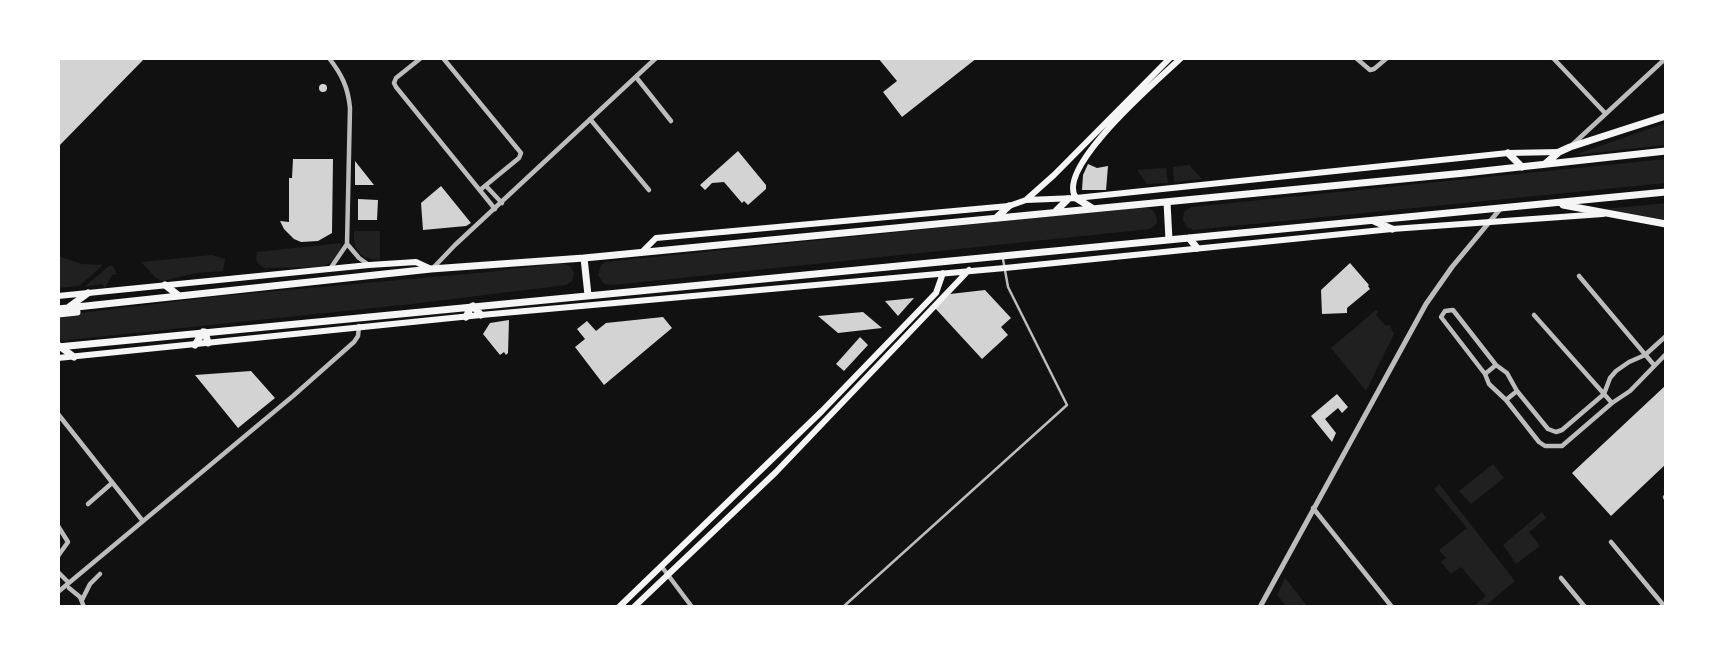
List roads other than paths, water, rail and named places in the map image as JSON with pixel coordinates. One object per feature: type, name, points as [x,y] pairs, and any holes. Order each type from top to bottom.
[{"type":"highway","points":[[1544,164],[1570,147],[1666,116]]},
{"type":"highway","points":[[58,312],[69,308],[178,295],[432,269],[584,258],[1666,151]]},
{"type":"highway","points":[[1508,153],[1522,167]]},
{"type":"highway","points":[[59,346],[1666,192]]},
{"type":"highway","points":[[1055,212],[1072,198],[1092,208]]},
{"type":"highway","points":[[1167,202],[1169,240]]},
{"type":"highway","points":[[1552,203],[1666,224]]},
{"type":"highway","points":[[997,217],[1009,206]]},
{"type":"highway","points":[[1471,211],[1473,222]]},
{"type":"highway","points":[[1373,221],[1392,229]]},
{"type":"highway","points":[[1187,238],[1197,248]]},
{"type":"highway","points":[[1182,250],[1187,238]]},
{"type":"highway","points":[[584,258],[588,295]]},
{"type":"highway","points":[[903,265],[905,276]]},
{"type":"highway","points":[[164,285],[178,295]]},
{"type":"highway","points":[[69,308],[88,293]]},
{"type":"highway","points":[[58,312],[88,310],[111,304]]},
{"type":"highway","points":[[472,307],[481,315]]},
{"type":"highway","points":[[467,317],[472,307]]},
{"type":"highway","points":[[204,332],[208,343]]},
{"type":"highway","points":[[195,345],[204,332]]},
{"type":"highway","points":[[59,346],[75,356],[81,344]]},
{"type":"main road","points":[[1026,200],[1170,58]]},
{"type":"main road","points":[[1072,198],[1073,177],[1094,145],[1181,58]]},
{"type":"main road","points":[[643,251],[656,238],[1009,206],[1026,200],[1072,198],[1508,153],[1559,152]]},
{"type":"main road","points":[[58,359],[481,315],[1005,268],[1392,229],[1612,214]]},
{"type":"main road","points":[[58,296],[369,265],[416,262],[432,269]]},
{"type":"main road","points":[[634,607],[776,472],[969,270]]},
{"type":"main road","points":[[619,607],[822,411],[936,293],[943,273]]},
{"type":"street","points":[[329,58],[341,73],[349,91],[347,244],[330,269]]},
{"type":"street","points":[[421,58],[396,78],[394,83],[495,209]]},
{"type":"street","points":[[443,58],[521,153],[519,158],[481,190]]},
{"type":"street","points":[[432,269],[656,58]]},
{"type":"street","points":[[1356,58],[1370,70],[1387,58]]},
{"type":"street","points":[[1553,58],[1605,113]]},
{"type":"street","points":[[1570,147],[1666,58]]},
{"type":"street","points":[[635,77],[671,121]]},
{"type":"street","points":[[590,119],[649,190]]},
{"type":"street","points":[[486,186],[502,203]]},
{"type":"street","points":[[1260,607],[1426,304],[1452,267],[1501,208]]},
{"type":"street","points":[[347,244],[354,254],[369,265]]},
{"type":"street","points":[[1578,276],[1654,365]]},
{"type":"street","points":[[1666,336],[1645,355],[1616,371],[1604,394],[1563,430],[1556,432],[1548,429],[1517,391],[1507,373],[1496,365],[1453,310],[1445,311],[1442,319],[1485,374],[1489,384],[1506,400],[1539,442],[1553,448],[1562,446],[1630,391],[1666,354]]},
{"type":"street","points":[[1534,315],[1612,403]]},
{"type":"street","points":[[58,591],[354,342],[359,329],[358,317]]},
{"type":"street","points":[[1485,374],[1496,365]]},
{"type":"street","points":[[1506,400],[1517,391]]},
{"type":"street","points":[[58,414],[142,520]]},
{"type":"street","points":[[88,504],[112,483]]},
{"type":"street","points":[[1313,508],[1392,607]]},
{"type":"street","points":[[58,526],[68,542],[58,556]]},
{"type":"street","points":[[1612,541],[1665,607]]},
{"type":"street","points":[[662,567],[692,607]]},
{"type":"street","points":[[58,572],[82,600],[84,607]]},
{"type":"street","points":[[82,600],[90,584],[100,574]]},
{"type":"street","points":[[1561,578],[1585,607]]},
{"type":"lane","points":[[843,607],[1067,405],[1008,287],[1003,256]]}]
